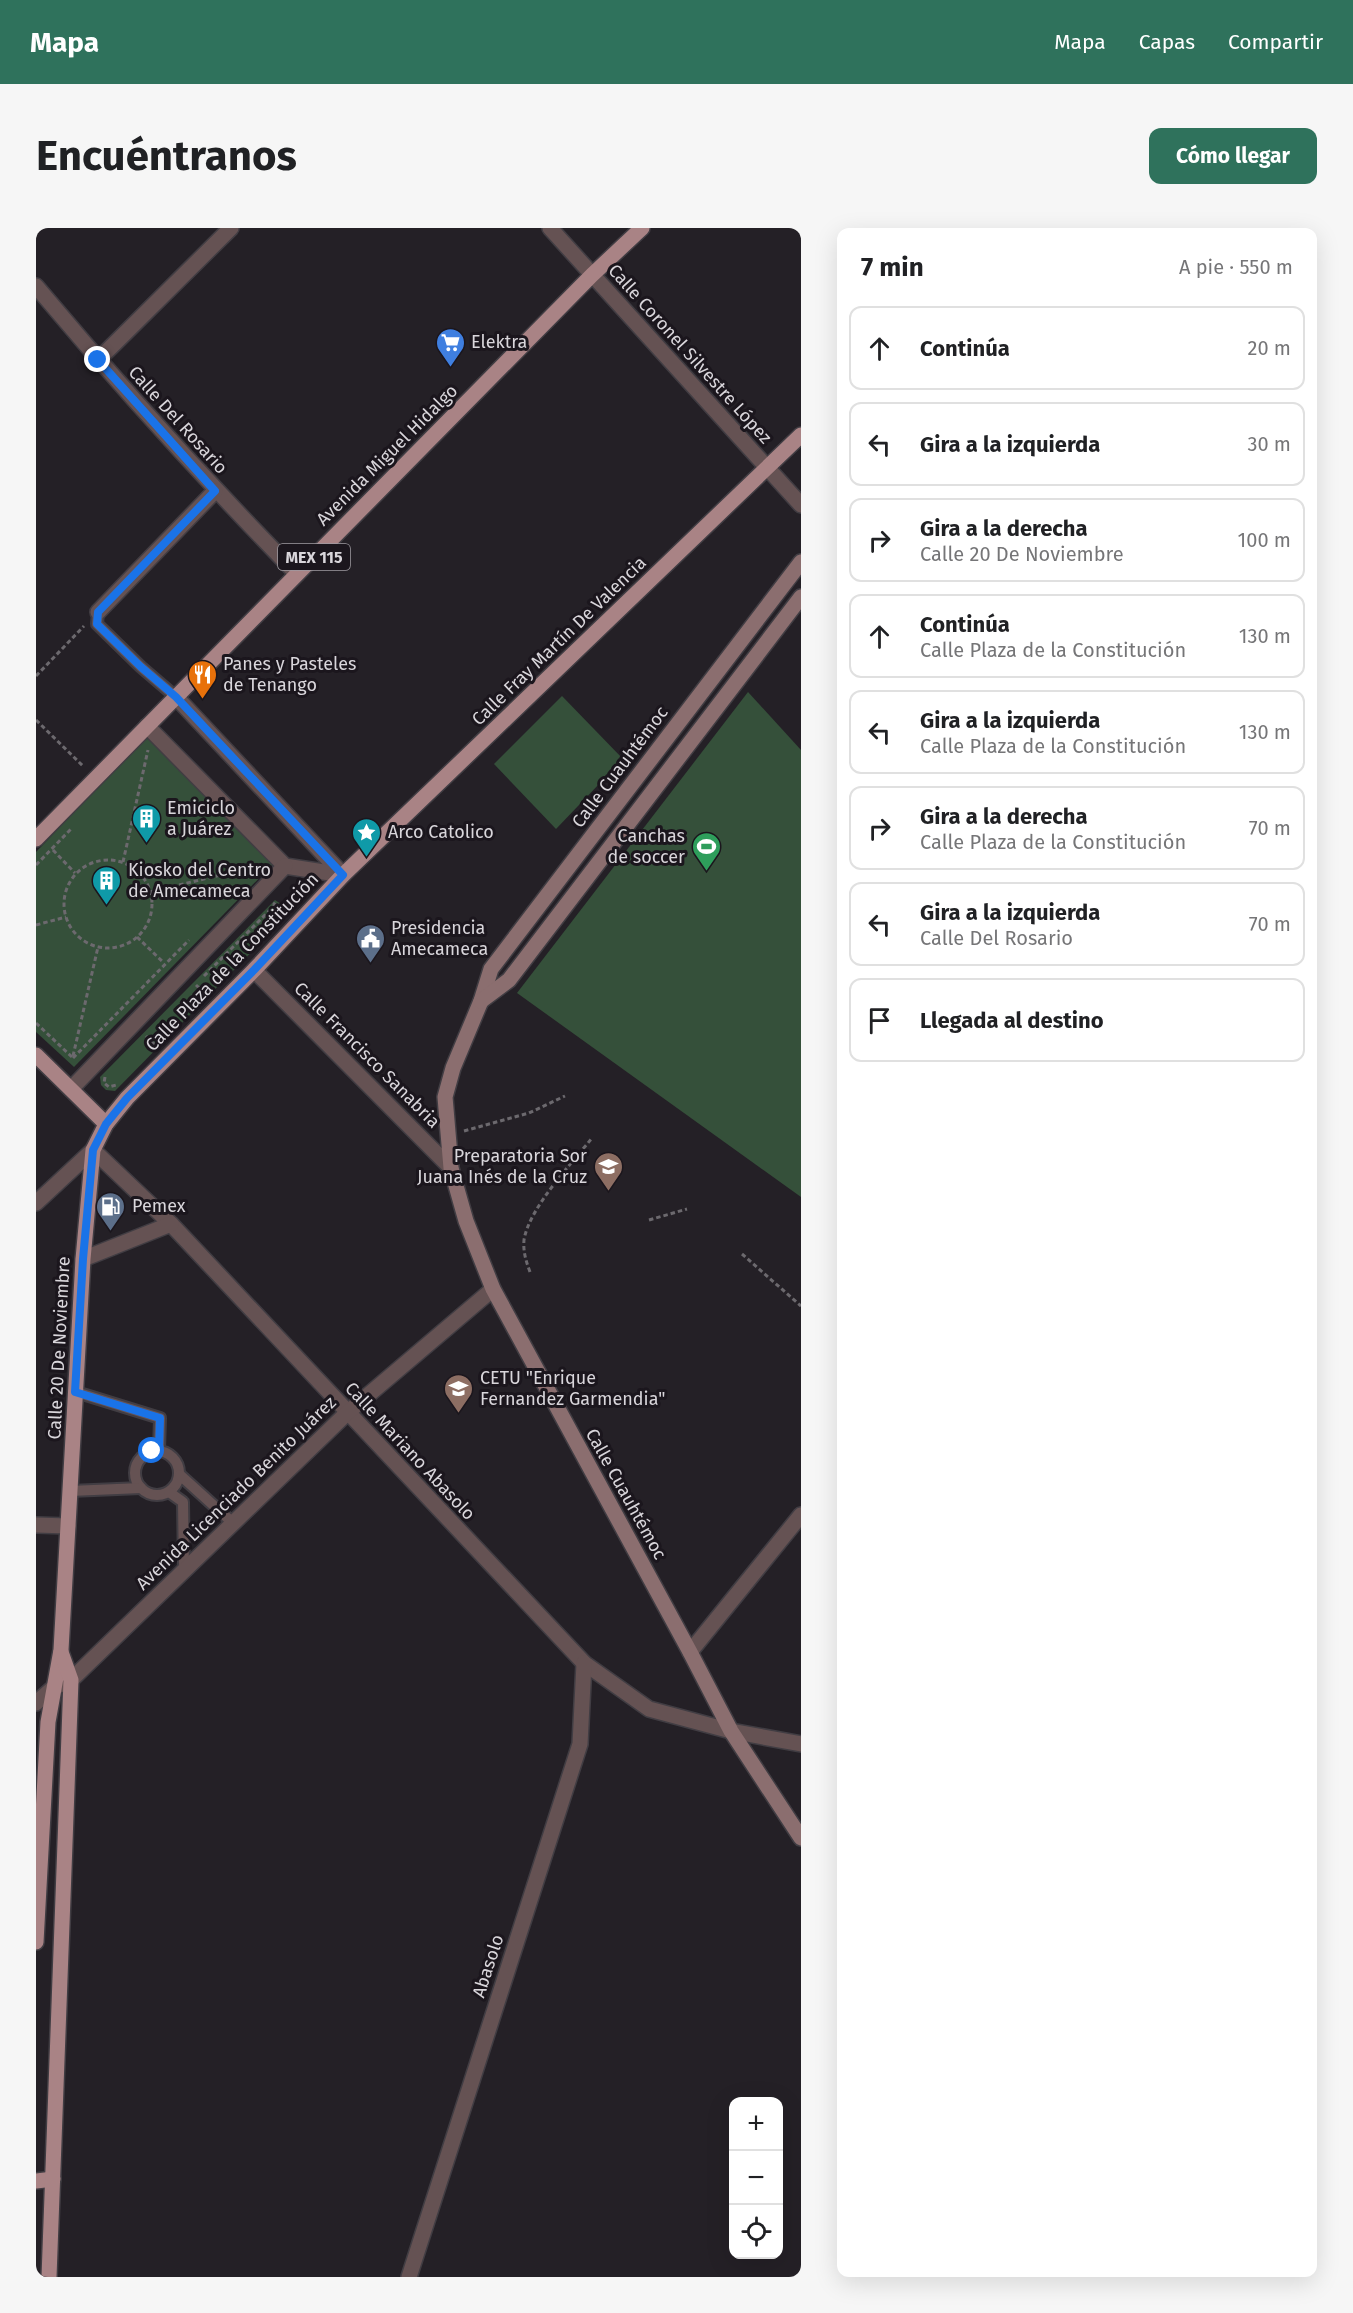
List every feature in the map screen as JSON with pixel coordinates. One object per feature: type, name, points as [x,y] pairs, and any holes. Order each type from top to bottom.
[{"type":"main road","name":"Avenida Miguel Hidalgo","points":[[38,837],[592,275],[642,228]]},
{"type":"main road","name":"Calle Fray Martín De Valencia","points":[[343,875],[801,435]]},
{"type":"main road","name":"Calle Cuauhtémoc","points":[[801,562],[491,969],[481,1001],[453,1068],[445,1097],[451,1168],[466,1221],[493,1289],[731,1731],[801,1838]]},
{"type":"main road","points":[[481,1001],[509,980],[801,597]]},
{"type":"main road","points":[[712,679],[729,692]]},
{"type":"main road","points":[[598,829],[615,841]]},
{"type":"main road","name":"Calle Plaza de la Constitución","points":[[106,1124],[127,1098],[254,970],[343,875]]},
{"type":"main road","points":[[36,1055],[106,1124]]},
{"type":"main road","name":"Calle 20 De Noviembre","points":[[36,1942],[48,1722],[61,1650],[83,1259],[93,1150],[106,1124]]},
{"type":"main road","name":"Calle 20 De Noviembre","points":[[49,2277],[71,1680],[61,1650]]},
{"type":"main road","points":[[36,2181],[53,2179]]},
{"type":"street","points":[[98,360],[231,228]]},
{"type":"street","name":"Calle Coronel Silvestre López","points":[[550,228],[801,506]]},
{"type":"street","name":"Calle Del Rosario","points":[[36,286],[98,360],[215,491],[297,574]]},
{"type":"street","points":[[97,618],[215,491]]},
{"type":"street","name":"Calle Plaza de la Constitución","points":[[176,697],[343,875]]},
{"type":"street","points":[[147,726],[285,866],[343,875]]},
{"type":"street","points":[[71,1089],[285,866]]},
{"type":"street","name":"Calle Francisco Sanabria","points":[[254,970],[451,1168]]},
{"type":"street","points":[[36,1203],[93,1150]]},
{"type":"street","name":"Calle Mariano Abasolo","points":[[93,1150],[171,1224],[584,1663],[649,1709],[731,1731]]},
{"type":"street","points":[[83,1259],[171,1224]]},
{"type":"street","name":"Avenida Licenciado Benito Juárez","points":[[36,1703],[53,1688],[71,1680],[347,1413],[493,1289]]},
{"type":"street","points":[[690,1652],[801,1515]]},
{"type":"street","points":[[36,1525],[68,1526]]},
{"type":"street","name":"Abasolo","points":[[409,2277],[580,1744],[584,1663]]},
{"type":"street","points":[[731,1731],[801,1744]]},
{"type":"lane","name":"Calle Plaza de la Constitución","points":[[97,618],[141,667],[176,697]]},
{"type":"lane","points":[[75,1392],[160,1418],[159,1450]]},
{"type":"lane","points":[[70,1491],[141,1488],[155,1495],[169,1492],[178,1482],[180,1475],[172,1456],[159,1450],[145,1454],[136,1467],[135,1474],[141,1488]]},
{"type":"lane","points":[[180,1475],[233,1523]]},
{"type":"lane","points":[[169,1492],[183,1502],[184,1569]]},
{"type":"path","points":[[36,676],[97,618]]},
{"type":"path","points":[[36,720],[96,778]]},
{"type":"path","points":[[149,745],[156,753]]},
{"type":"path","points":[[141,754],[149,745]]},
{"type":"path","points":[[123,862],[149,745]]},
{"type":"path","points":[[36,866],[76,824]]},
{"type":"path","points":[[38,837],[75,873]]},
{"type":"path","points":[[258,856],[266,864]]},
{"type":"path","points":[[110,860],[123,862],[140,874],[150,892],[152,904],[150,916],[137,937],[126,944],[112,948],[98,947],[84,941],[73,931],[63,906],[64,894],[75,873],[85,865],[110,860]]},
{"type":"path","points":[[150,892],[266,864]]},
{"type":"path","points":[[257,872],[266,864]]},
{"type":"path","points":[[213,987],[206,994],[196,985],[275,905],[284,910],[284,915]]},
{"type":"path","points":[[36,925],[66,917]]},
{"type":"path","points":[[137,937],[179,977]]},
{"type":"path","points":[[73,1058],[190,939]]},
{"type":"path","points":[[73,1058],[98,947]]},
{"type":"path","points":[[226,954],[236,964],[228,971]]},
{"type":"path","points":[[36,1023],[73,1058]]},
{"type":"path","points":[[146,1036],[156,1045],[147,1053]]},
{"type":"path","points":[[105,1077],[104,1083],[109,1087],[115,1086],[123,1078]]},
{"type":"path","points":[[447,1135],[529,1113],[565,1096]]},
{"type":"path","points":[[530,1272],[524,1250],[527,1229],[535,1213],[592,1138]]},
{"type":"path","points":[[648,1220],[687,1209]]},
{"type":"path","points":[[742,1254],[801,1306]]},
{"type":"green space","name":"Canchas de soccer","points":[[748,692],[801,750],[801,1197],[517,993]]},
{"type":"green space","points":[[562,696],[623,759],[556,829],[494,764]]},
{"type":"green space","points":[[148,735],[274,863],[74,1067],[36,1032],[36,852]]},
{"type":"green space","points":[[275,900],[287,908],[289,914],[115,1091],[106,1090],[101,1085],[100,1077]]},
{"type":"place","name":"Elektra","points":[[450,368]]},
{"type":"place","name":"Panes y Pasteles de Tenango","points":[[202,700]]},
{"type":"place","name":"Emiciclo a Juárez","points":[[146,844]]},
{"type":"place","name":"Arco Catolico","points":[[367,858]]},
{"type":"place","name":"Canchas de soccer","points":[[706,872]]},
{"type":"place","name":"Kiosko del Centro de Amecameca","points":[[107,906]]},
{"type":"place","name":"Presidencia Amecameca","points":[[370,964]]},
{"type":"place","name":"Preparatoria Sor Juana Inés de la Cruz","points":[[608,1192]]},
{"type":"place","name":"Pemex","points":[[111,1232]]},
{"type":"place","name":"CETU \"Enrique Fernandez Garmendia\"","points":[[459,1414]]},
{"type":"route","points":[[98,360],[215,491],[98,612],[97,624],[176,697],[343,875],[254,970],[127,1098],[106,1124],[93,1150],[83,1259],[75,1392],[160,1418],[159,1450],[152,1451]]}]
